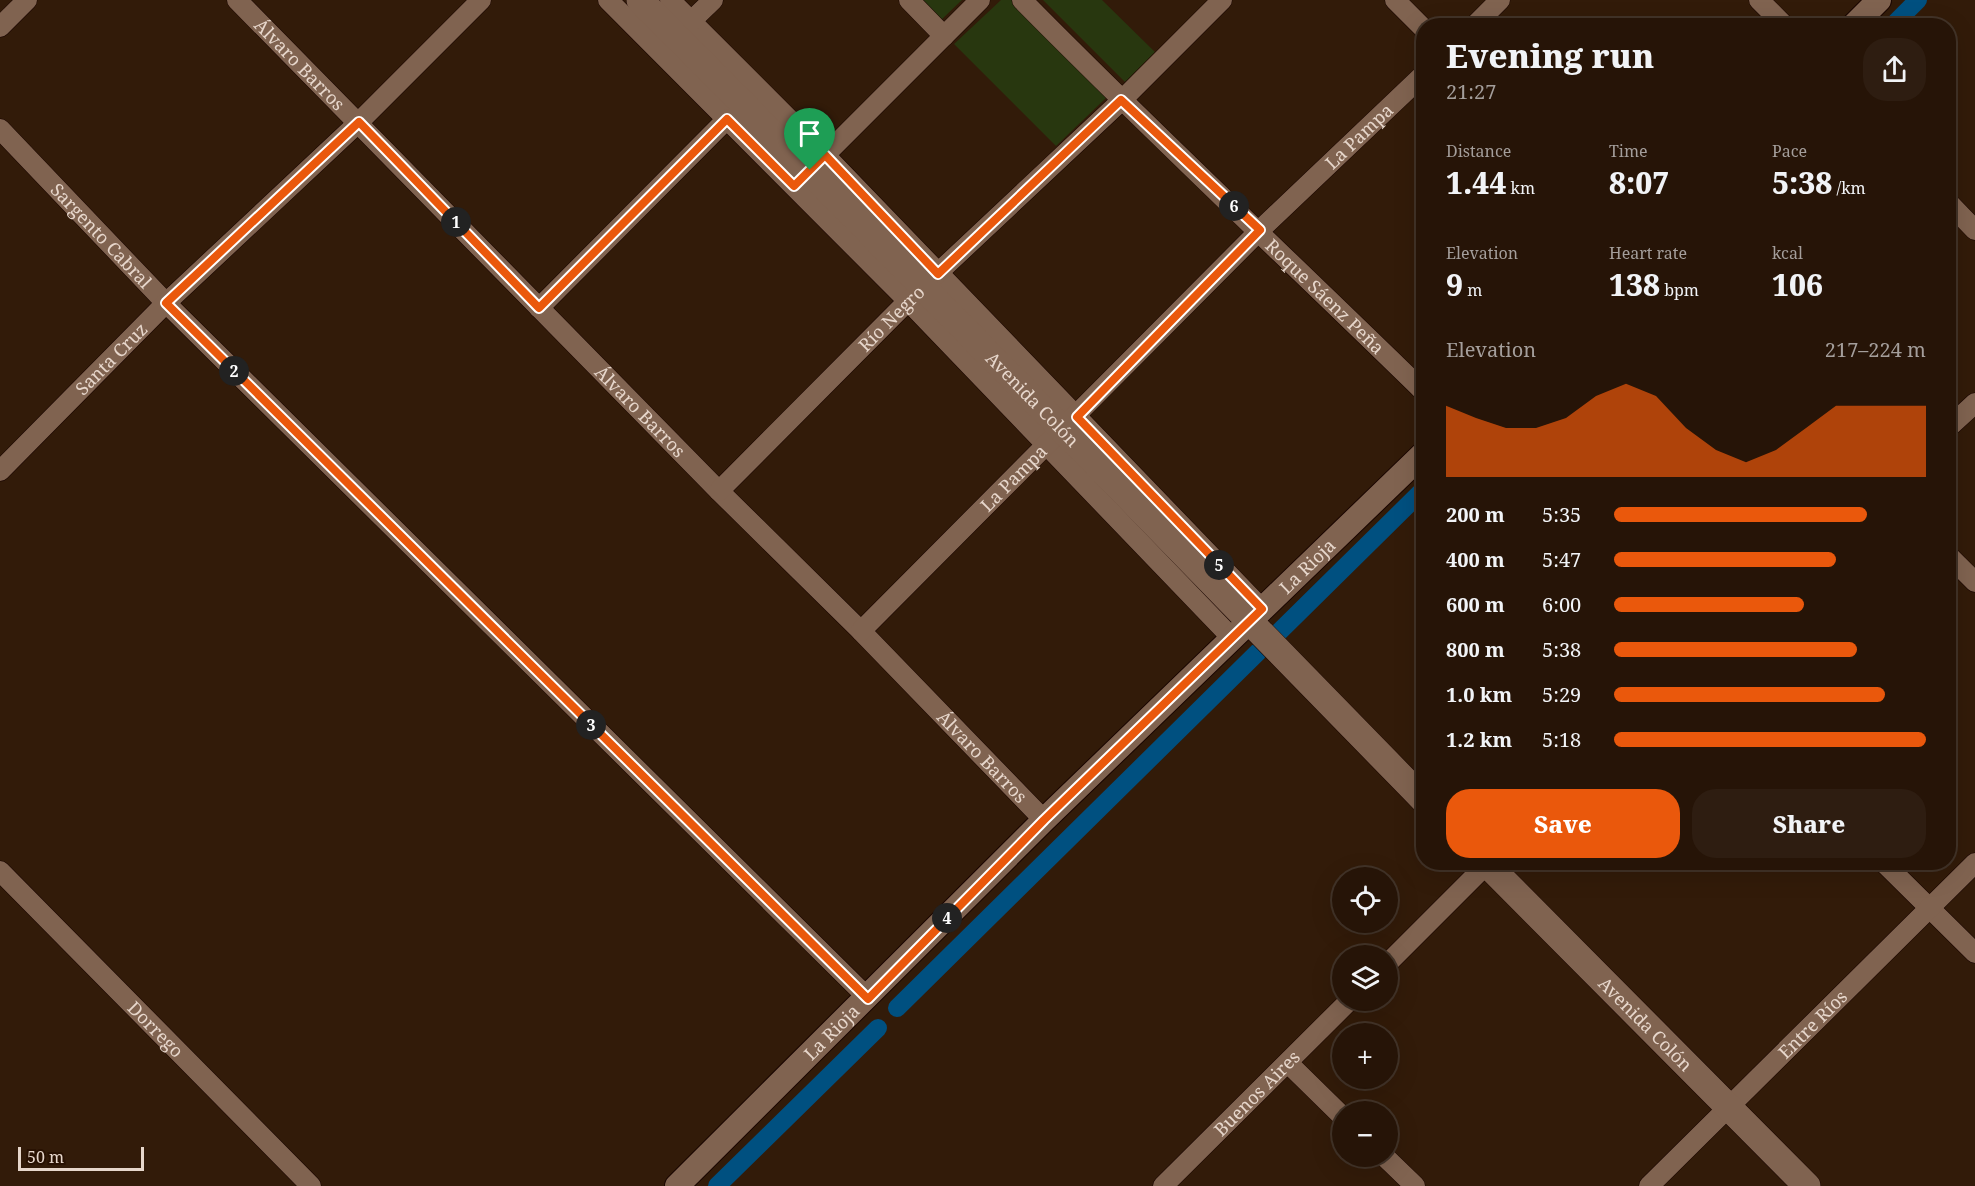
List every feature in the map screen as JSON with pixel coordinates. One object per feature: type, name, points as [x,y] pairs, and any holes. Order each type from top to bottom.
[{"type":"main road","name":"Avenida Colón","points":[[640,0],[810,170],[1248,623],[1416,792]]},
{"type":"main road","name":"Avenida Colón","points":[[1494,870],[1807,1186]]},
{"type":"street","points":[[0,27],[27,0]]},
{"type":"street","name":"Álvaro Barros","points":[[237,0],[719,491],[861,631],[1044,820]]},
{"type":"street","name":"Santa Cruz","points":[[0,471],[166,303],[359,122],[481,0]]},
{"type":"street","name":"Avenida Colón","points":[[608,0],[675,36]]},
{"type":"street","name":"Avenida Colón","points":[[670,0],[675,36],[727,119],[810,170]]},
{"type":"street","points":[[675,36],[713,0]]},
{"type":"street","points":[[909,0],[944,36]]},
{"type":"street","points":[[810,170],[980,0]]},
{"type":"street","name":"Roque Sáenz Peña","points":[[1022,0],[1121,100],[1260,230],[1416,384]]},
{"type":"street","name":"Río Negro","points":[[719,491],[923,287],[1121,100],[1222,0]]},
{"type":"street","points":[[1395,0],[1416,21]]},
{"type":"street","points":[[1482,18],[1500,0]]},
{"type":"street","points":[[1759,0],[1777,18]]},
{"type":"street","points":[[1861,18],[1879,0]]},
{"type":"street","name":"La Pampa","points":[[861,631],[1260,230],[1416,82]]},
{"type":"street","points":[[539,308],[727,119]]},
{"type":"street","name":"Sargento Cabral","points":[[0,129],[166,303],[868,999]]},
{"type":"street","points":[[1956,210],[1975,230]]},
{"type":"street","points":[[1956,421],[1975,403]]},
{"type":"street","name":"La Rioja","points":[[677,1186],[868,999],[1044,820],[1416,461]]},
{"type":"street","points":[[1956,563],[1975,582]]},
{"type":"street","name":"Entre Ríos","points":[[1649,1186],[1975,863]]},
{"type":"street","points":[[1398,953],[1480,870]]},
{"type":"street","points":[[1891,870],[1975,953]]},
{"type":"street","name":"Dorrego","points":[[0,871],[301,1182]]},
{"type":"street","name":"Buenos Aires","points":[[1163,1186],[1339,1011]]},
{"type":"street","points":[[1288,1063],[1332,1106]]},
{"type":"street","points":[[1395,1167],[1414,1186]]},
{"type":"green space","points":[[920,0],[962,0],[940,21]]},
{"type":"green space","points":[[1001,0],[1012,0],[1107,97],[1056,146],[954,44]]},
{"type":"green space","points":[[1043,0],[1102,0],[1155,52],[1125,82]]},
{"type":"waterway","points":[[1900,18],[1918,0]]},
{"type":"waterway","points":[[1280,631],[1416,497]]},
{"type":"waterway","points":[[897,1008],[1258,652]]},
{"type":"waterway","points":[[717,1186],[878,1028]]},
{"type":"route","points":[[1121,100],[1260,230],[1077,417],[1262,609],[1044,820],[868,999],[166,303],[359,122],[539,308],[727,119],[794,186],[810,170],[825,155],[938,274],[1121,100]]}]
